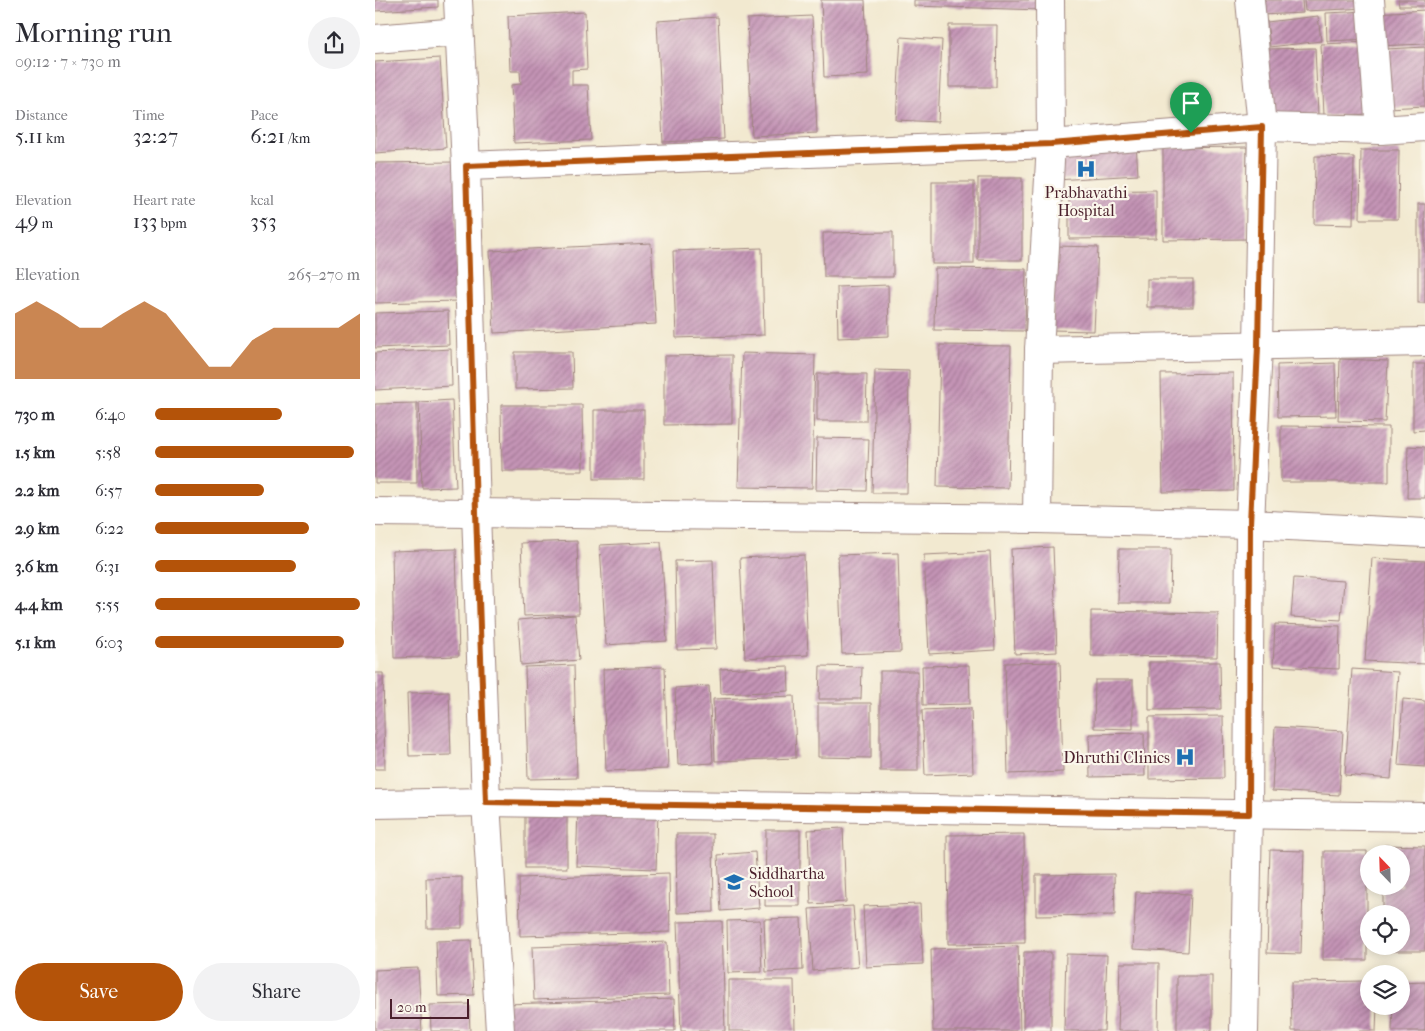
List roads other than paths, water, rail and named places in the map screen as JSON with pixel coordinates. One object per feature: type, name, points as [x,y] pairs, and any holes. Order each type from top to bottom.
[{"type":"street","points":[[458,0],[466,166],[486,802],[500,1031]]},
{"type":"street","points":[[1037,519],[1039,350],[1051,144],[1050,0]]},
{"type":"street","points":[[1244,1031],[1249,814],[1250,524],[1258,346],[1262,127],[1250,0]]},
{"type":"street","points":[[1370,0],[1381,130]]},
{"type":"street","points":[[375,39],[459,32]]},
{"type":"street","points":[[466,166],[1051,144],[1262,127],[1381,130],[1425,128]]},
{"type":"street","points":[[1039,350],[1425,342]]},
{"type":"street","points":[[375,512],[1037,519],[1250,524],[1425,533]]},
{"type":"street","points":[[375,804],[486,802],[1425,817]]},
{"type":"place","name":"Prabhavathi Hospital","points":[[1086,169]]},
{"type":"place","name":"Dhruthi Clinics","points":[[1185,757]]},
{"type":"place","name":"Siddhartha School","points":[[734,882]]}]
